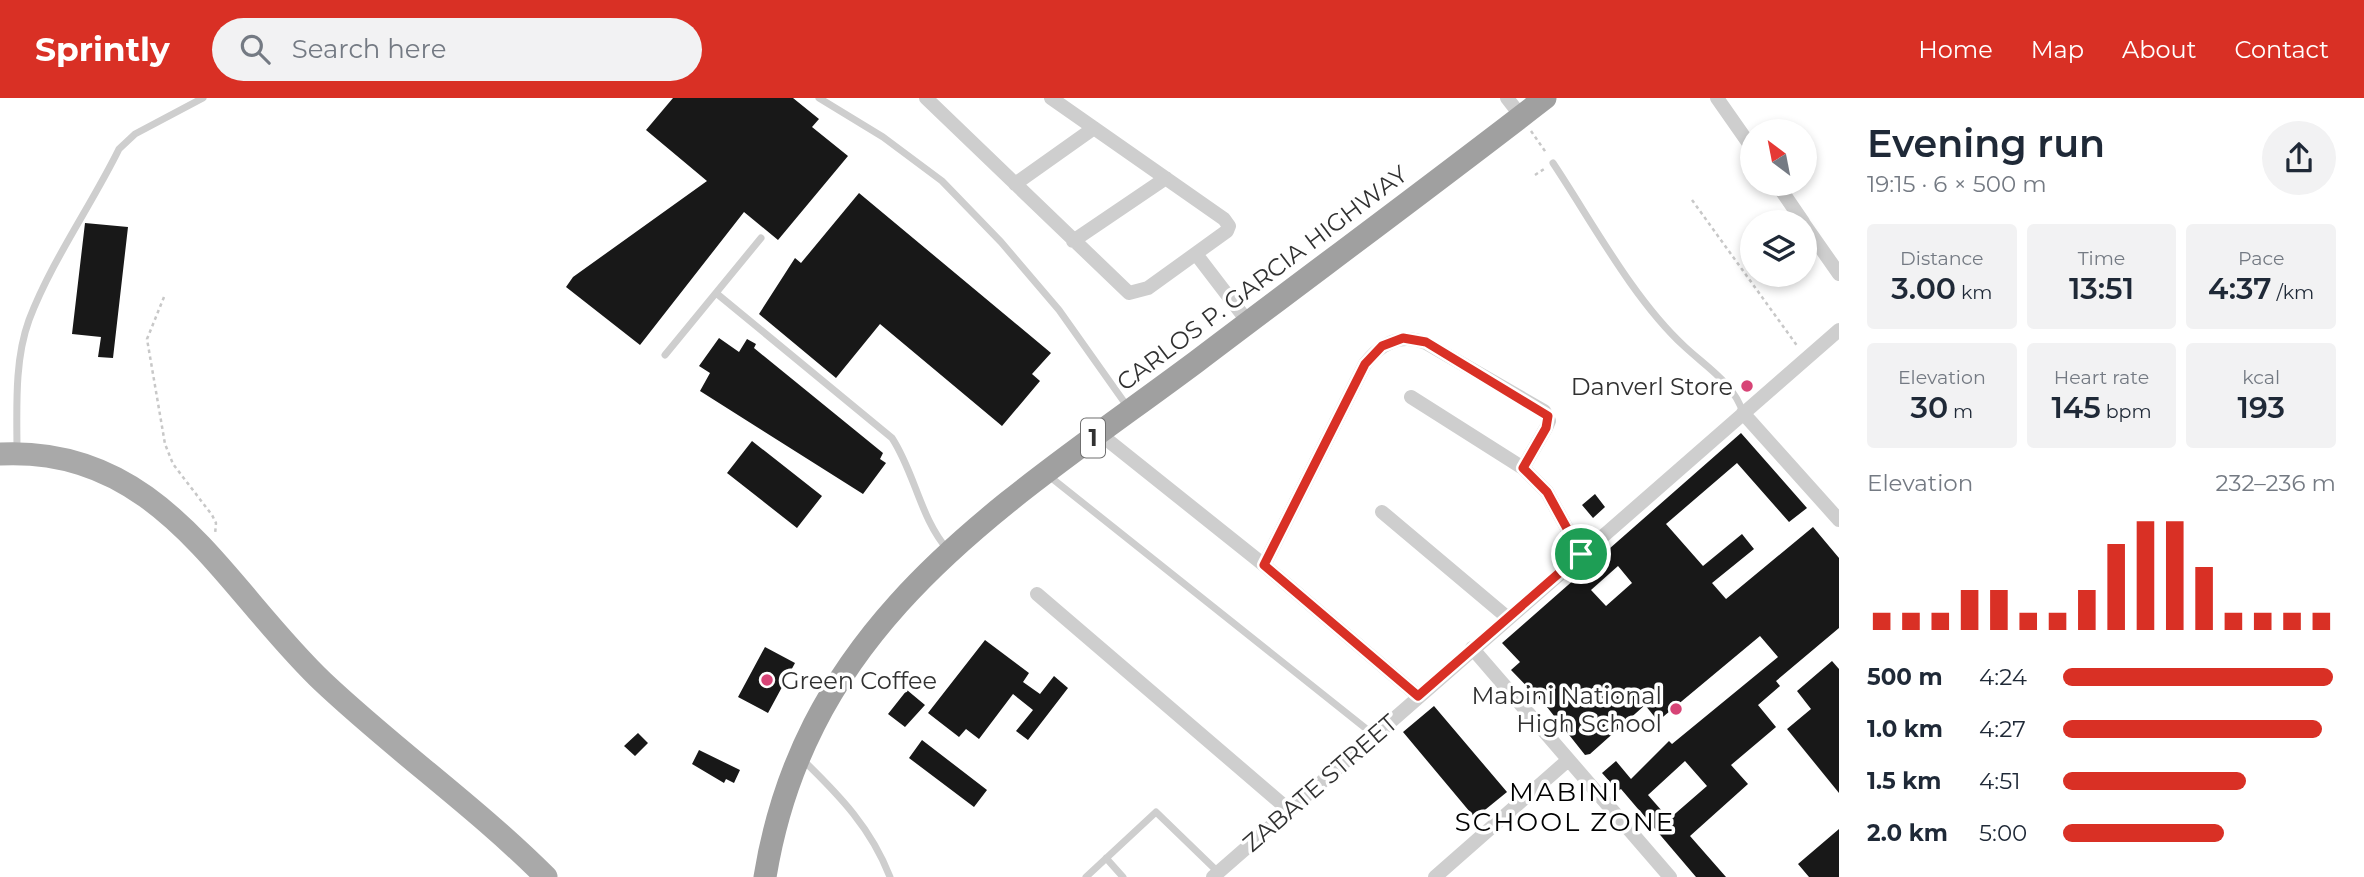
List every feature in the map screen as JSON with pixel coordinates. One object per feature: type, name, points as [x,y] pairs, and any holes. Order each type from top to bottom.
[{"type":"highway","name":"CARLOS P. GARCIA HIGHWAY","points":[[765,877],[776,827],[800,757],[838,682],[863,644],[896,603],[948,550],[1545,98]]},
{"type":"main road","points":[[8,453],[64,457],[109,474],[163,507],[207,550],[317,675],[513,844],[546,877]]},
{"type":"street","points":[[926,98],[1121,288],[1133,293],[1148,288],[1224,233],[1229,226],[1224,219],[1051,98]]},
{"type":"street","points":[[1507,98],[1521,116]]},
{"type":"street","points":[[1717,98],[1740,131]]},
{"type":"street","points":[[1015,184],[1094,128]]},
{"type":"street","points":[[1073,241],[1166,178]]},
{"type":"street","points":[[1817,242],[1839,274]]},
{"type":"street","points":[[1196,254],[1248,322]]},
{"type":"street","name":"ZABATE STREET","points":[[1216,874],[1839,330]]},
{"type":"street","points":[[1264,565],[1365,364],[1382,346],[1392,341],[1403,338],[1426,342],[1544,411],[1549,421],[1523,468]]},
{"type":"street","points":[[1412,397],[1523,468],[1547,492],[1581,554]]},
{"type":"street","points":[[1743,413],[1839,520]]},
{"type":"street","points":[[1100,433],[1264,565],[1418,696]]},
{"type":"street","points":[[1382,512],[1507,618]]},
{"type":"street","points":[[1037,594],[1289,810]]},
{"type":"street","points":[[1472,648],[1663,874]]},
{"type":"street","points":[[1436,877],[1567,761]]},
{"type":"lane","points":[[8,453],[29,321],[54,267],[119,149],[135,134],[203,98]]},
{"type":"lane","points":[[820,98],[883,137],[942,181],[1001,242],[1059,310],[1130,411]]},
{"type":"lane","points":[[1553,163],[1649,307],[1682,344],[1728,386],[1743,413]]},
{"type":"lane","points":[[665,355],[761,238]]},
{"type":"lane","points":[[716,293],[892,438],[906,462],[933,531],[948,550]]},
{"type":"lane","points":[[1046,474],[1374,735]]},
{"type":"lane","points":[[800,757],[848,804],[870,834],[890,877]]},
{"type":"lane","points":[[1086,877],[1156,812],[1216,874]]},
{"type":"lane","points":[[1107,858],[1123,877]]},
{"type":"path","points":[[1536,139],[1553,163]]},
{"type":"path","points":[[1692,200],[1806,359]]},
{"type":"path","points":[[164,297],[147,340],[149,357],[161,402],[166,444],[173,464],[216,523],[215,537],[207,550]]},
{"type":"building","points":[[673,98],[793,98],[819,119],[812,127],[848,156],[778,240],[744,212],[640,345],[566,287],[573,277],[707,181],[646,130]]},
{"type":"building","points":[[859,193],[1051,353],[1032,374],[1040,381],[1002,426],[880,324],[836,378],[759,314],[795,258],[801,263]]},
{"type":"building","points":[[85,223],[128,227],[113,358],[98,357],[101,337],[72,334]]},
{"type":"building","points":[[719,338],[739,352],[747,339],[756,344],[754,348],[883,453],[880,459],[886,463],[863,494],[700,391],[710,373],[699,366]]},
{"type":"building","points":[[1741,433],[1807,508],[1789,522],[1737,463],[1666,524],[1703,566],[1742,534],[1754,549],[1712,583],[1726,599],[1813,527],[1839,558],[1839,628],[1776,681],[1780,686],[1758,705],[1776,727],[1731,765],[1748,784],[1690,836],[1726,877],[1696,877],[1621,789],[1618,791],[1602,773],[1616,761],[1631,779],[1669,741],[1672,744],[1778,657],[1760,636],[1658,721],[1645,705],[1590,754],[1585,755],[1547,707],[1511,670],[1520,662],[1502,643]],"holes":[[[1618,566],[1632,583],[1606,606],[1591,590]],[[1685,761],[1707,786],[1669,819],[1648,795]]]},
{"type":"building","points":[[752,441],[822,496],[797,528],[727,473]]},
{"type":"building","points":[[1595,494],[1605,507],[1593,518],[1582,505]]},
{"type":"building","points":[[985,640],[1029,673],[1023,682],[1040,694],[1054,676],[1068,688],[1028,740],[1016,731],[1033,710],[1013,694],[979,739],[966,729],[959,737],[928,713]]},
{"type":"building","name":"Green Coffee","points":[[765,647],[795,663],[768,713],[738,697]]},
{"type":"building","points":[[1832,661],[1839,669],[1839,793],[1787,729],[1811,709],[1797,691]]},
{"type":"building","points":[[907,690],[925,705],[905,727],[888,714]]},
{"type":"building","points":[[1434,706],[1507,792],[1475,818],[1403,732]]},
{"type":"building","points":[[638,733],[648,743],[635,756],[624,746]]},
{"type":"building","points":[[922,740],[987,790],[974,807],[909,758]]},
{"type":"building","points":[[699,750],[740,770],[734,783],[726,779],[724,783],[692,764]]},
{"type":"building","points":[[1839,829],[1839,877],[1809,877],[1798,864]]},
{"type":"place","name":"Danverl Store","points":[[1747,386]]},
{"type":"place","name":"Green Coffee","points":[[767,680]]},
{"type":"place","name":"Mabini National High School","points":[[1676,709]]},
{"type":"district","name":"MABINI SCHOOL ZONE","points":[[1565,807]]},
{"type":"route","points":[[1403,338],[1426,342],[1544,411],[1549,421],[1523,468],[1538,480],[1547,492],[1581,554],[1418,696],[1264,565],[1365,364],[1382,346],[1403,338]]}]
